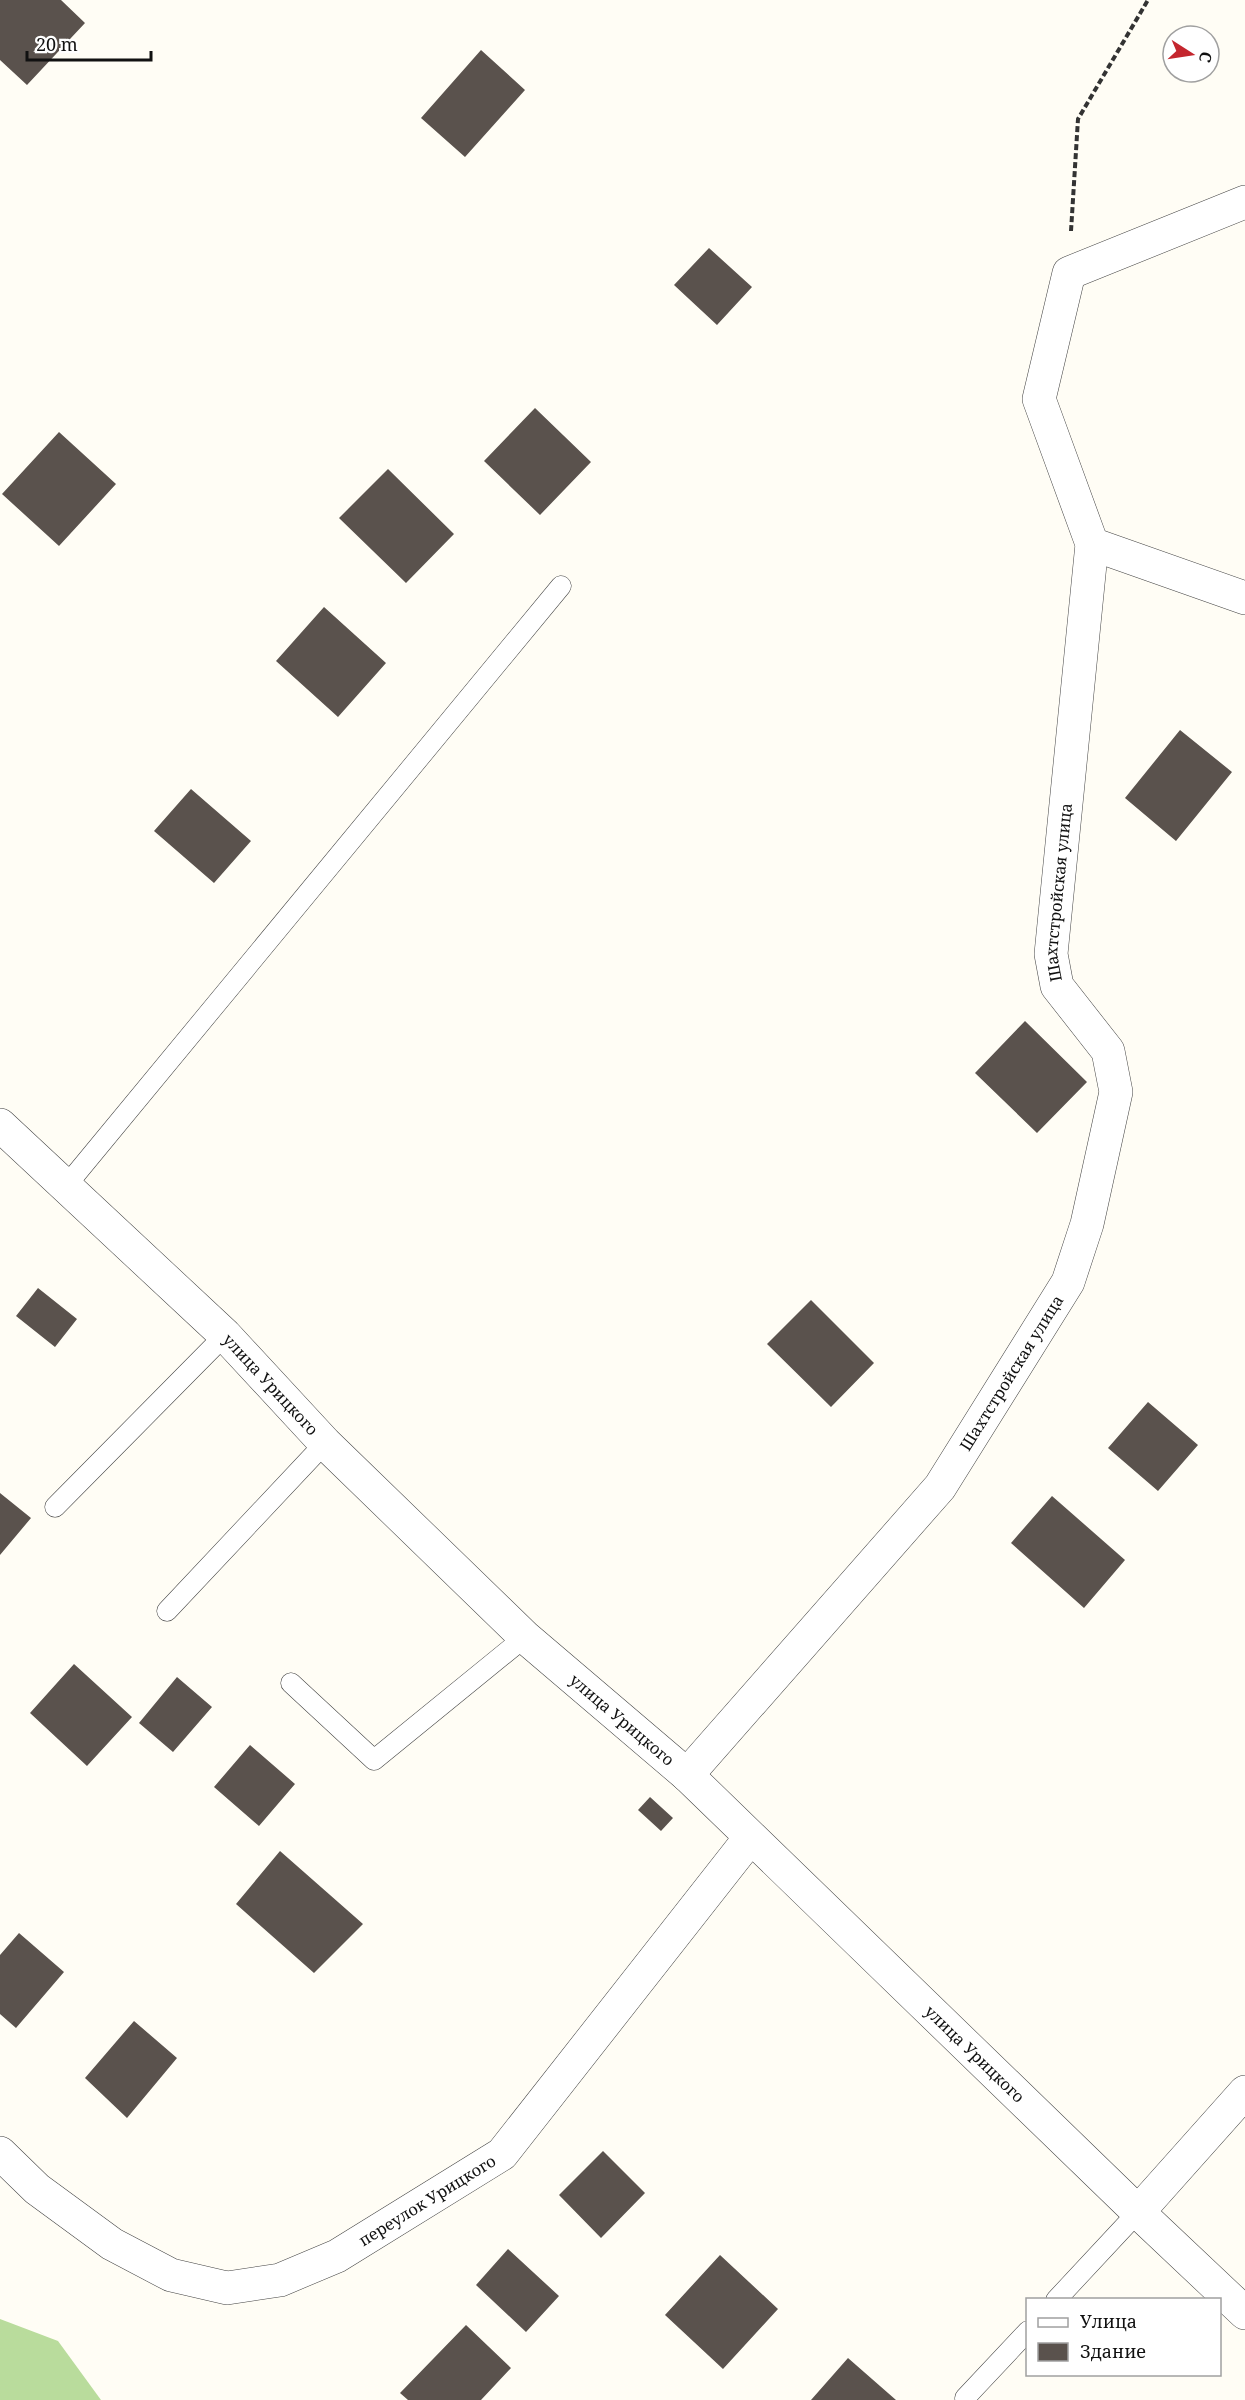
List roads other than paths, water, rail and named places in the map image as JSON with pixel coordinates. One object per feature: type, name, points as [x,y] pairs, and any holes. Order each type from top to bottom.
[{"type":"street","name":"Шахтстройская улица","points":[[687,1775],[940,1487],[1068,1282],[1087,1224],[1116,1092],[1108,1051],[1057,986],[1051,954],[1092,544],[1039,399],[1069,273],[1245,202]]},
{"type":"street","points":[[1092,544],[1245,598]]},
{"type":"street","name":"улица Урицкого","points":[[0,1125],[225,1335],[325,1443],[525,1637],[687,1775],[1245,2313]]},
{"type":"street","name":"переулок Урицкого","points":[[0,2153],[38,2189],[112,2244],[171,2275],[227,2288],[280,2280],[337,2256],[502,2154],[750,1838]]},
{"type":"street","points":[[1138,2212],[1245,2092]]},
{"type":"lane","points":[[66,1186],[561,586]]},
{"type":"lane","points":[[55,1508],[225,1335]]},
{"type":"lane","points":[[167,1611],[325,1443]]},
{"type":"lane","points":[[291,1683],[374,1760],[525,1637]]},
{"type":"lane","points":[[1058,2298],[1138,2212]]},
{"type":"lane","points":[[965,2398],[1026,2333]]}]
